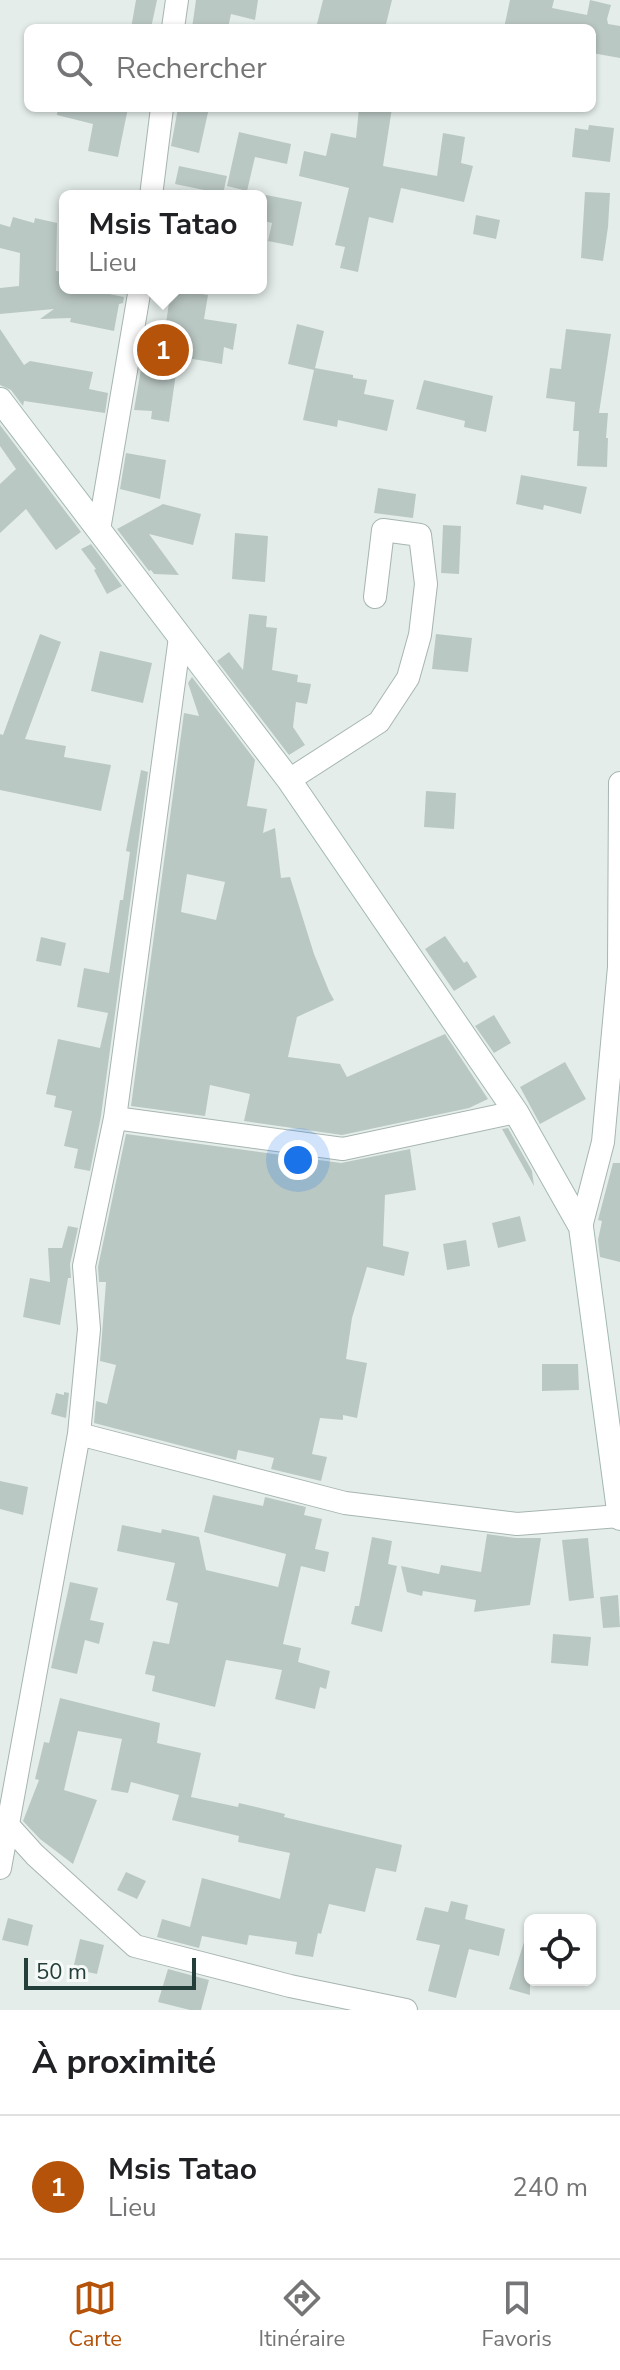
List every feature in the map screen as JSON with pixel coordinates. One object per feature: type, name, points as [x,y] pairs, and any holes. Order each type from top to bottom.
[{"type":"street","points":[[174,24],[177,0]]},
{"type":"street","points":[[152,190],[162,112]]},
{"type":"street","points":[[99,530],[139,294]]},
{"type":"street","points":[[0,400],[289,780],[516,1112],[581,1227],[620,1517],[517,1524],[345,1503],[79,1434]]},
{"type":"street","points":[[289,780],[379,722],[408,678],[420,635],[426,584],[420,535],[383,530],[375,597]]},
{"type":"street","points":[[0,1868],[4,1823],[79,1434],[89,1329],[84,1266],[115,1118],[180,637]]},
{"type":"street","points":[[581,1227],[605,1127],[619,967],[620,783]]},
{"type":"street","points":[[115,1118],[343,1149],[516,1112]]},
{"type":"street","points":[[4,1823],[135,1946],[290,1986],[406,2010]]},
{"type":"building","points":[[136,0],[157,0],[152,24],[132,24]]},
{"type":"building","points":[[196,0],[258,0],[255,20],[231,14],[229,24],[193,24]]},
{"type":"building","points":[[323,0],[392,0],[386,24],[317,24]]},
{"type":"building","points":[[510,0],[554,0],[552,8],[587,15],[590,0],[611,5],[607,19],[608,24],[620,26],[620,58],[596,54],[596,24],[505,24]]},
{"type":"building","points":[[57,112],[127,112],[118,157],[88,151],[93,124],[57,115]]},
{"type":"building","points":[[177,112],[208,112],[199,153],[171,146]]},
{"type":"building","points":[[359,112],[391,112],[383,166],[437,176],[443,133],[465,137],[461,163],[473,166],[464,202],[401,188],[393,223],[369,217],[358,272],[340,268],[345,247],[335,245],[349,188],[299,176],[304,151],[326,156],[331,133],[356,138]]},
{"type":"building","points":[[589,125],[614,128],[610,162],[572,157],[575,128],[588,130]]},
{"type":"building","points":[[239,132],[291,144],[287,164],[255,157],[247,190],[227,186]]},
{"type":"building","points":[[179,166],[227,176],[224,190],[204,190],[175,184]]},
{"type":"building","points":[[585,192],[610,193],[603,261],[581,258]]},
{"type":"building","points":[[267,195],[302,202],[293,246],[268,241],[272,223],[267,222]]},
{"type":"building","points":[[476,215],[500,220],[496,239],[473,234]]},
{"type":"building","points":[[13,217],[34,223],[35,218],[57,223],[59,294],[124,297],[123,303],[119,304],[114,331],[70,322],[71,318],[40,319],[54,309],[0,314],[0,288],[19,286],[20,253],[0,248],[0,224],[10,227]]},
{"type":"building","points":[[170,294],[208,295],[204,319],[237,324],[233,350],[224,347],[222,364],[181,357],[169,422],[151,419],[152,411],[134,410],[146,340],[150,341],[153,327],[165,330]]},
{"type":"building","points":[[297,324],[324,331],[315,368],[367,380],[364,394],[394,400],[387,431],[338,420],[337,427],[303,420],[314,370],[288,364]]},
{"type":"building","points":[[0,329],[24,365],[30,361],[93,372],[89,389],[108,393],[105,413],[24,401],[23,406],[11,390],[0,385]]},
{"type":"building","points":[[566,329],[611,334],[599,413],[608,413],[607,467],[577,466],[579,431],[573,431],[575,402],[546,398],[550,368],[561,369]]},
{"type":"building","points":[[424,380],[493,396],[486,432],[464,427],[465,421],[416,409]]},
{"type":"building","points":[[0,425],[81,532],[56,550],[26,509],[0,533],[0,484],[16,469],[0,446]]},
{"type":"building","points":[[126,453],[166,460],[160,499],[120,489]]},
{"type":"building","points":[[521,475],[587,487],[581,514],[544,505],[543,510],[516,504]]},
{"type":"building","points":[[378,488],[416,494],[413,518],[374,513]]},
{"type":"building","points":[[163,504],[201,514],[193,545],[149,534],[179,575],[149,571],[117,529]]},
{"type":"building","points":[[443,525],[461,526],[459,574],[441,573]]},
{"type":"building","points":[[235,533],[268,536],[265,582],[232,579]]},
{"type":"building","points":[[91,544],[122,586],[107,594],[96,569],[81,549]]},
{"type":"building","points":[[249,614],[267,616],[266,627],[277,628],[272,670],[298,675],[297,682],[311,684],[307,704],[296,702],[293,727],[305,745],[289,755],[217,661],[229,652],[243,670]]},
{"type":"building","points":[[40,634],[61,642],[25,739],[66,746],[64,757],[111,765],[101,811],[0,790],[0,734],[3,735]]},
{"type":"building","points":[[436,634],[472,638],[468,672],[432,669]]},
{"type":"building","points":[[100,651],[152,663],[143,703],[91,691]]},
{"type":"building","points":[[192,677],[255,760],[247,806],[267,809],[263,833],[275,828],[281,878],[290,877],[314,954],[334,1000],[297,1017],[288,1057],[340,1064],[347,1077],[445,1034],[488,1099],[469,1108],[342,1135],[244,1121],[250,1094],[210,1085],[205,1116],[131,1106],[184,713],[199,716],[188,683]],"holes":[[[187,874],[225,882],[216,920],[181,912]]]},
{"type":"building","points":[[141,770],[148,772],[101,1116],[90,1171],[74,1168],[78,1149],[64,1146],[72,1111],[54,1107],[56,1096],[46,1094],[58,1039],[100,1048],[108,1013],[77,1007],[84,968],[109,973],[120,900],[123,900],[130,852],[126,851]]},
{"type":"building","points":[[426,791],[456,793],[454,829],[424,827]]},
{"type":"building","points":[[445,936],[477,977],[454,991],[425,949]]},
{"type":"building","points":[[41,937],[66,943],[61,966],[36,961]]},
{"type":"building","points":[[494,1015],[511,1043],[494,1053],[475,1026]]},
{"type":"building","points":[[565,1062],[586,1099],[540,1124],[520,1087]]},
{"type":"building","points":[[508,1128],[532,1171],[534,1186],[502,1129]]},
{"type":"building","points":[[126,1134],[341,1163],[410,1149],[416,1190],[385,1195],[383,1246],[409,1252],[404,1276],[367,1267],[352,1318],[346,1359],[367,1363],[357,1418],[343,1415],[343,1420],[320,1418],[312,1454],[327,1457],[321,1481],[271,1469],[274,1458],[238,1450],[236,1460],[94,1423],[96,1401],[107,1404],[116,1365],[100,1361],[106,1282],[99,1282],[98,1267]]},
{"type":"building","points":[[613,1163],[620,1163],[620,1262],[600,1257],[598,1240],[602,1221],[598,1220]]},
{"type":"building","points":[[520,1216],[526,1241],[498,1248],[492,1223]]},
{"type":"building","points":[[68,1226],[78,1228],[60,1325],[23,1317],[30,1278],[50,1282],[48,1248],[62,1248]]},
{"type":"building","points":[[466,1240],[470,1266],[447,1270],[443,1244]]},
{"type":"building","points":[[542,1364],[578,1364],[579,1390],[542,1391]]},
{"type":"building","points":[[64,1392],[69,1393],[66,1418],[51,1414],[56,1393],[64,1395]]},
{"type":"building","points":[[0,1481],[28,1487],[23,1515],[0,1509]]},
{"type":"building","points":[[213,1495],[263,1506],[265,1497],[306,1507],[304,1515],[322,1519],[315,1549],[329,1552],[325,1572],[301,1566],[283,1644],[301,1648],[298,1662],[330,1671],[326,1689],[320,1687],[315,1709],[275,1699],[282,1670],[226,1660],[215,1707],[152,1691],[155,1676],[145,1674],[153,1641],[169,1644],[178,1603],[166,1600],[175,1563],[117,1551],[122,1525],[199,1537],[206,1570],[278,1587],[286,1554],[204,1532]]},
{"type":"building","points":[[487,1534],[541,1538],[530,1605],[474,1612],[476,1600],[423,1591],[422,1596],[407,1592],[401,1566],[439,1574],[441,1565],[481,1572]]},
{"type":"building","points":[[372,1537],[392,1541],[388,1564],[397,1566],[382,1632],[351,1624],[355,1606],[359,1606]]},
{"type":"building","points":[[588,1538],[594,1598],[569,1601],[562,1540]]},
{"type":"building","points":[[70,1582],[98,1588],[90,1620],[104,1623],[99,1644],[85,1640],[77,1674],[51,1668]]},
{"type":"building","points":[[618,1595],[620,1627],[603,1628],[600,1597]]},
{"type":"building","points":[[553,1634],[591,1637],[588,1666],[551,1663]]},
{"type":"building","points":[[60,1698],[160,1723],[157,1743],[201,1753],[191,1797],[238,1807],[239,1803],[402,1845],[396,1872],[376,1868],[365,1912],[329,1904],[313,1957],[295,1954],[297,1942],[249,1935],[247,1945],[202,1936],[199,1948],[157,1937],[162,1919],[190,1927],[202,1878],[280,1899],[290,1853],[238,1842],[239,1836],[172,1820],[179,1795],[131,1782],[128,1793],[111,1790],[122,1739],[78,1731],[64,1790],[97,1800],[73,1864],[40,1839],[23,1821],[39,1780],[35,1779],[44,1742],[49,1743]]},
{"type":"building","points":[[126,1872],[146,1881],[137,1899],[117,1890]]},
{"type":"building","points":[[451,1901],[468,1905],[465,1919],[505,1929],[499,1956],[469,1949],[456,1998],[428,1991],[440,1945],[416,1940],[425,1907],[448,1912]]},
{"type":"building","points":[[8,1918],[33,1925],[28,1946],[2,1940]]},
{"type":"building","points":[[80,1939],[104,1945],[97,1974],[73,1969]]},
{"type":"building","points":[[524,1942],[524,1986],[530,1986],[530,1995],[509,1989]]},
{"type":"building","points":[[168,1969],[209,1980],[201,2010],[158,2002]]},
{"type":"place","name":"Msis Tatao","points":[[163,350]]}]
